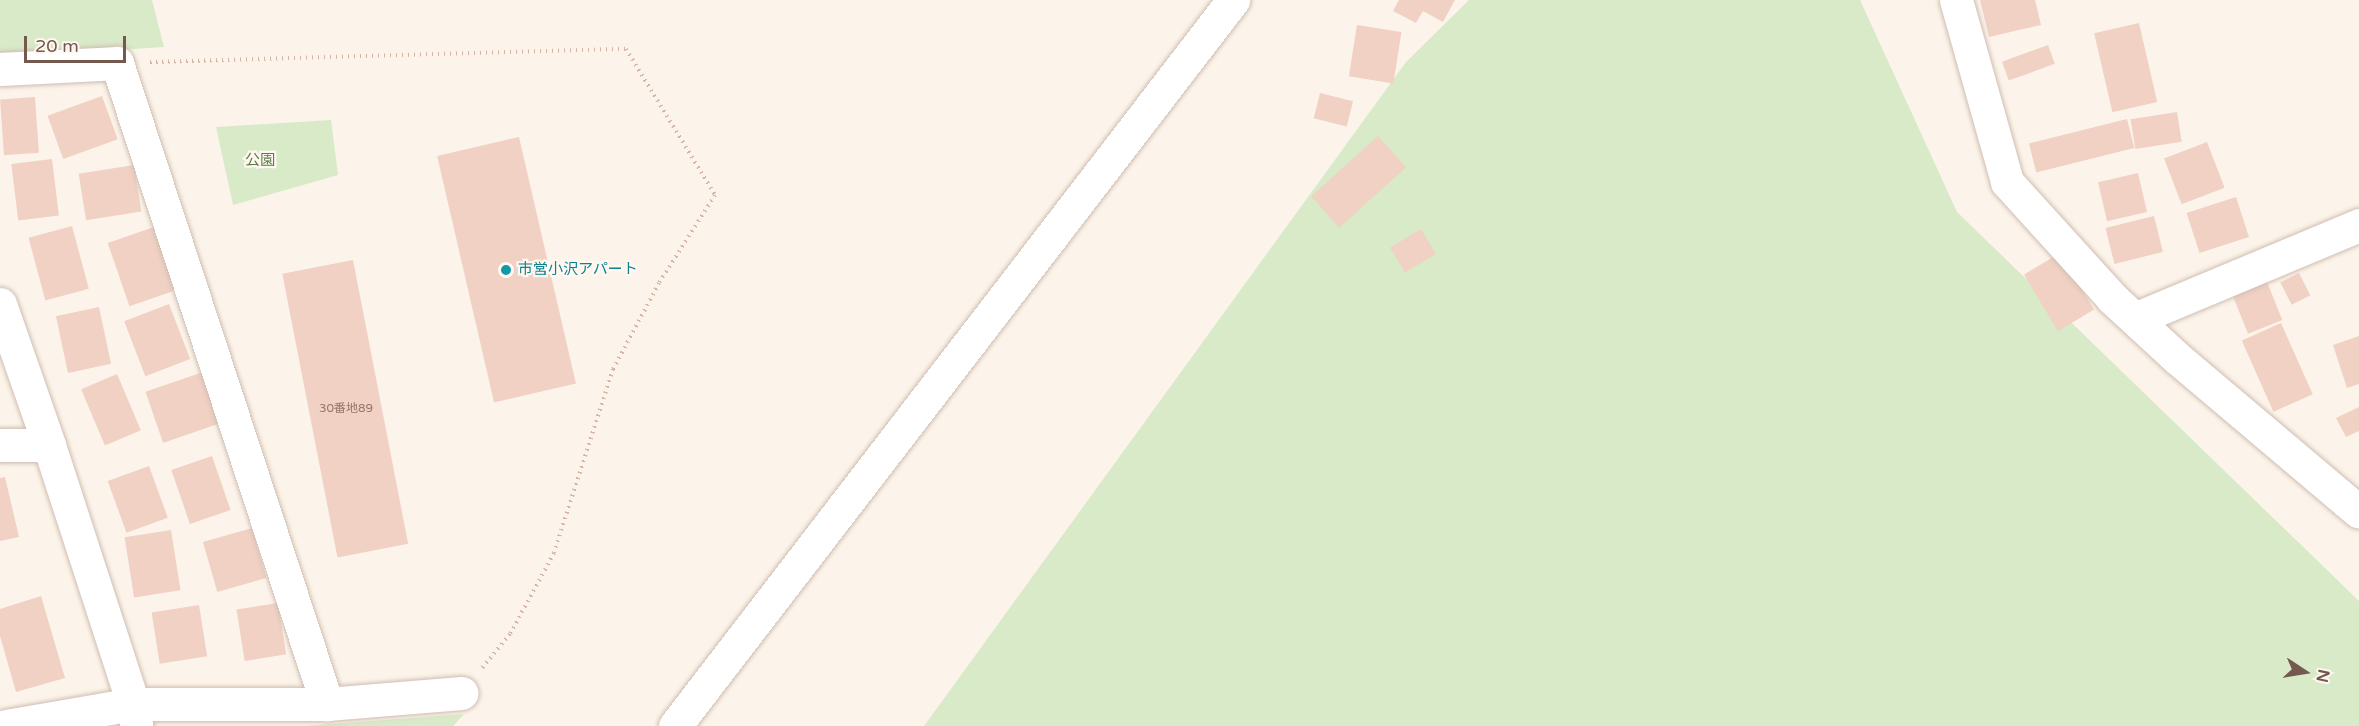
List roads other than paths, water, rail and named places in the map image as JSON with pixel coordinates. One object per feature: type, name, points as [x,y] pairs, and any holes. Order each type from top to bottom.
[{"type":"street","points":[[675,726],[1233,0]]},
{"type":"street","points":[[1956,0],[2007,182],[2112,298],[2137,318],[2177,358],[2359,512]]},
{"type":"street","points":[[0,69],[117,63],[327,704]]},
{"type":"street","points":[[2137,318],[2359,225]]},
{"type":"street","points":[[0,303],[49,445],[134,715]]},
{"type":"street","points":[[0,445],[49,445]]},
{"type":"street","points":[[6,726],[462,693]]},
{"type":"place","name":"市営小沢アパート","points":[[506,270]]},
{"type":"park label","name":"公園","points":[[260,161]]}]
